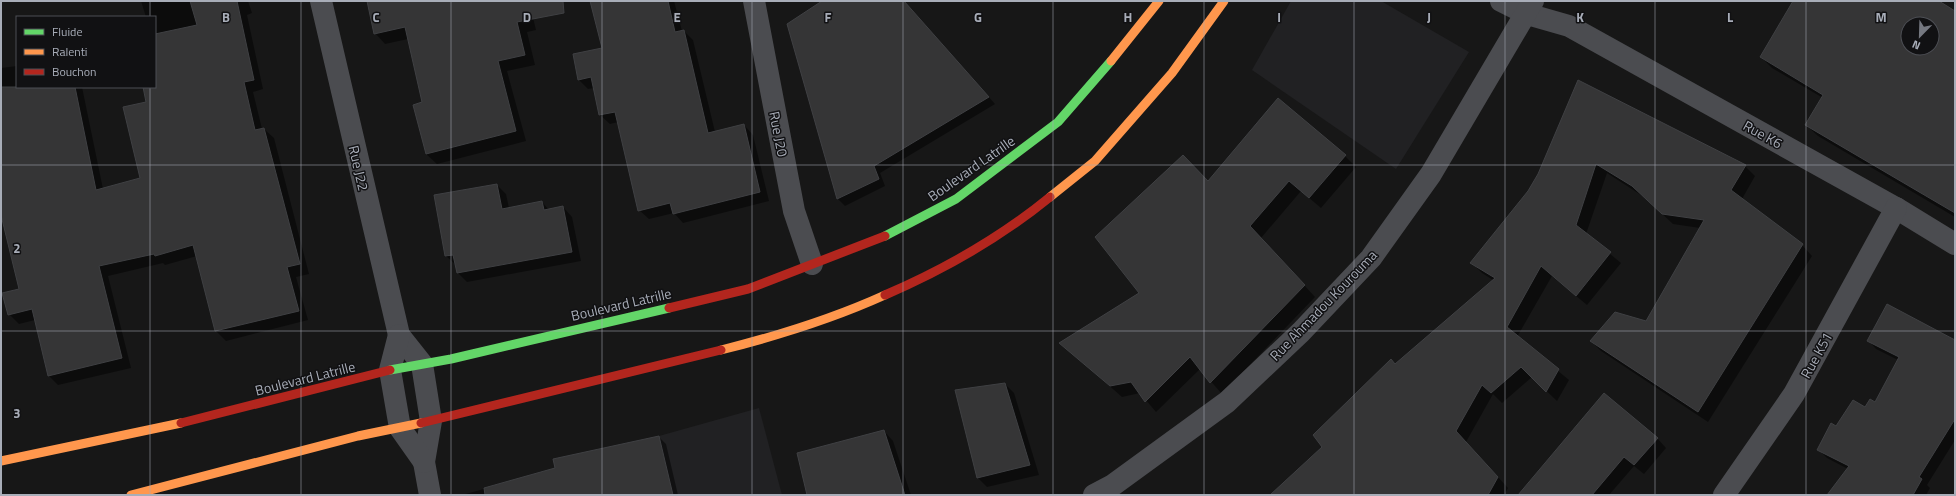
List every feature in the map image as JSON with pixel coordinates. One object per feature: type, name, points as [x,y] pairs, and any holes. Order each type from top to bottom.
[{"type":"main road","name":"Boulevard Latrille","points":[[1,461],[200,419],[390,370],[451,359],[748,289],[895,232],[956,199],[1058,122],[1129,42],[1159,1]]},
{"type":"main road","points":[[131,495],[358,436],[431,421],[758,341],[845,313],[920,280],[982,246],[1038,206],[1095,161],[1172,73],[1224,1]]},
{"type":"street","name":"Rue J22","points":[[321,1],[399,335],[422,364],[431,421],[424,462]]},
{"type":"street","name":"Rue K6","points":[[1501,1],[1530,7],[1569,26],[1896,208],[1955,244]]},
{"type":"street","name":"Rue K6","points":[[1548,1],[1569,26]]},
{"type":"street","name":"Rue J20","points":[[760,4],[794,211],[812,264]]},
{"type":"street","name":"Rue Ahmadou Kourouma","points":[[1094,495],[1116,490],[1227,402],[1301,332],[1371,258],[1431,174],[1530,7]]},
{"type":"street","name":"Rue K51","points":[[1724,495],[1794,394],[1896,208]]},
{"type":"street","name":"Rue J22","points":[[399,335],[390,370],[400,428],[424,462]]},
{"type":"street","points":[[424,462],[430,495]]},
{"type":"shaded area","points":[[1291,1],[1381,1],[1469,52],[1396,169],[1252,70]]},
{"type":"shaded area","points":[[759,408],[782,495],[673,495],[659,436]]},
{"type":"building","points":[[190,1],[237,1],[254,80],[244,82],[255,130],[264,128],[300,264],[287,267],[299,311],[215,331],[193,245],[155,256],[154,254],[99,266],[122,358],[48,376],[32,309],[8,315],[2,293],[19,289],[1,215],[1,87],[75,88],[96,190],[140,178],[123,107],[146,102],[143,88],[156,88],[156,34],[197,25]]},
{"type":"building","points":[[367,1],[563,1],[564,13],[517,22],[525,55],[498,61],[516,131],[426,154],[413,105],[422,102],[405,27],[374,34]]},
{"type":"building","points":[[590,1],[668,1],[675,32],[684,30],[708,133],[744,124],[760,192],[673,214],[670,203],[638,211],[615,112],[599,115],[591,77],[578,80],[573,54],[602,48]]},
{"type":"building","points":[[822,1],[904,1],[989,97],[874,166],[879,179],[837,199],[787,24]]},
{"type":"building","points":[[1793,1],[1939,1],[1955,11],[1955,213],[1805,125],[1823,95],[1760,57]]},
{"type":"building","points":[[1578,80],[1746,165],[1731,190],[1803,244],[1698,412],[1590,341],[1615,312],[1646,321],[1704,220],[1662,214],[1632,186],[1596,164],[1576,225],[1611,252],[1576,296],[1541,266],[1507,327],[1559,369],[1546,392],[1521,367],[1491,393],[1482,385],[1456,431],[1498,477],[1488,495],[1270,495],[1322,447],[1313,435],[1391,359],[1395,364],[1495,278],[1470,263],[1528,191],[1538,174]]},
{"type":"building","points":[[1278,98],[1346,155],[1309,198],[1289,181],[1250,226],[1305,285],[1210,383],[1190,357],[1145,402],[1131,382],[1110,386],[1059,343],[1139,293],[1095,237],[1183,155],[1208,181]]},
{"type":"building","points":[[497,184],[502,209],[542,201],[544,210],[563,206],[572,252],[457,273],[453,255],[445,256],[434,195]]},
{"type":"building","points":[[1887,304],[1955,340],[1955,419],[1919,477],[1922,479],[1913,495],[1827,495],[1849,466],[1817,450],[1831,423],[1836,426],[1853,400],[1865,407],[1870,399],[1875,402],[1899,357],[1867,341]]},
{"type":"building","points":[[1005,383],[1030,465],[977,478],[955,390]]},
{"type":"building","points":[[1604,393],[1658,438],[1634,465],[1624,457],[1592,495],[1518,495]]},
{"type":"building","points":[[884,430],[905,495],[807,495],[797,453]]},
{"type":"building","points":[[659,436],[673,495],[485,495],[484,488],[555,468],[553,459]]},
{"type":"traffic: fast","points":[[885,236],[956,199],[1058,122],[1111,61]]},
{"type":"traffic: fast","points":[[390,370],[451,359],[669,308]]},
{"type":"traffic: slow","points":[[1111,61],[1159,1]]},
{"type":"traffic: slow","points":[[1050,197],[1095,161],[1172,73],[1224,1]]},
{"type":"traffic: slow","points":[[721,350],[804,326],[845,312],[885,295]]},
{"type":"traffic: slow","points":[[1,461],[181,423]]},
{"type":"traffic: slow","points":[[131,495],[358,436],[421,423]]},
{"type":"traffic: jam","points":[[885,295],[928,275],[971,252],[1012,226],[1050,197]]},
{"type":"traffic: jam","points":[[669,308],[748,289],[885,236]]},
{"type":"traffic: jam","points":[[421,423],[721,350]]},
{"type":"traffic: jam","points":[[181,423],[390,370]]}]
